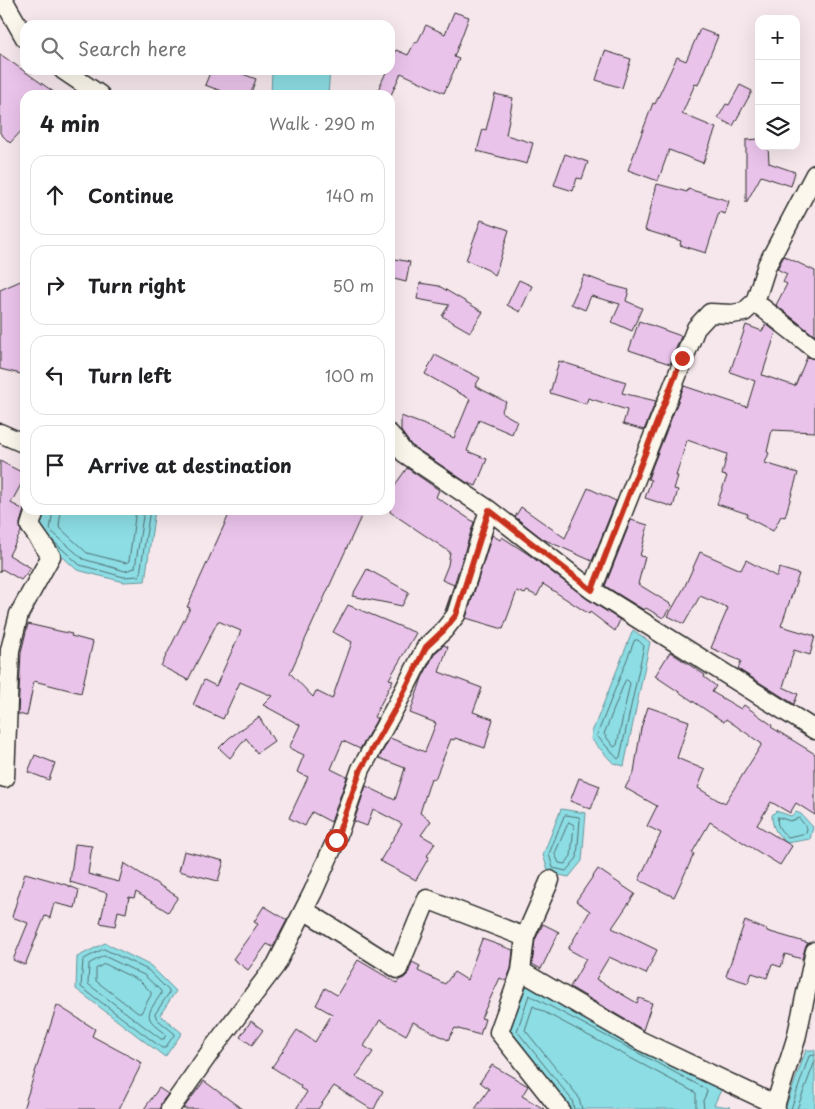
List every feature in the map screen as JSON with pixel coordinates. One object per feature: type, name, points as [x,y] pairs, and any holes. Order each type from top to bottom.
[{"type":"street","points":[[3,0],[20,29]]},
{"type":"street","points":[[70,75],[93,90]]},
{"type":"street","points":[[592,590],[696,328],[710,313],[732,314],[744,312],[754,302],[767,266],[815,174]]},
{"type":"street","points":[[754,302],[815,350]]},
{"type":"street","points":[[0,434],[20,442]]},
{"type":"street","points":[[395,441],[404,453],[489,510],[592,590],[815,730]]},
{"type":"street","points":[[170,1109],[213,1048],[276,965],[336,840],[361,769],[398,704],[426,647],[444,630],[456,615],[489,510]]},
{"type":"street","points":[[0,776],[5,778],[10,650],[19,614],[51,556],[30,526],[33,515]]},
{"type":"street","points":[[550,880],[525,937],[521,971],[499,1032],[560,1109]]},
{"type":"street","points":[[304,910],[398,969],[426,899],[525,937]]},
{"type":"street","points":[[521,971],[641,1041],[775,1107],[796,1038],[815,951]]},
{"type":"water","points":[[272,75],[330,75],[328,90],[271,90]]},
{"type":"water","points":[[41,515],[154,515],[145,581],[124,582],[77,570],[38,534]]},
{"type":"water","points":[[633,630],[650,642],[624,766],[613,763],[591,739],[592,732]]},
{"type":"water","points":[[561,809],[586,813],[582,861],[569,877],[549,873],[543,855]]},
{"type":"water","points":[[776,811],[791,816],[796,812],[801,814],[813,827],[810,839],[787,843],[774,828],[772,815]]},
{"type":"water","points":[[105,943],[151,966],[176,991],[160,1015],[182,1033],[165,1057],[76,989],[77,957]]},
{"type":"water","points":[[522,978],[723,1086],[714,1105],[730,1107],[731,1109],[565,1109],[504,1033]]},
{"type":"water","points":[[806,1050],[815,1050],[815,1109],[785,1109]]},
{"type":"building","points":[[454,12],[469,17],[454,57],[459,59],[444,93],[401,73],[393,90],[378,90],[385,75],[395,75],[396,50],[408,55],[415,42],[417,43],[426,25],[445,34]]},
{"type":"building","points":[[700,29],[718,36],[698,85],[695,84],[682,114],[716,128],[703,163],[669,150],[658,181],[628,170],[653,103],[655,104],[677,57],[686,61]]},
{"type":"building","points":[[605,51],[631,59],[622,88],[596,80]]},
{"type":"building","points":[[0,54],[20,68],[20,75],[30,75],[51,90],[20,90],[20,132],[10,143],[0,133]]},
{"type":"building","points":[[209,75],[245,75],[256,79],[252,90],[218,90],[205,85]]},
{"type":"building","points":[[740,85],[752,91],[733,126],[718,118],[726,104],[729,105]]},
{"type":"building","points":[[495,94],[513,98],[506,135],[533,143],[527,164],[477,151],[483,129],[486,130]]},
{"type":"building","points":[[755,139],[755,150],[768,150],[769,163],[795,172],[791,186],[761,176],[746,203],[746,140]]},
{"type":"building","points":[[565,154],[588,162],[582,179],[577,178],[573,191],[554,185]]},
{"type":"building","points":[[657,184],[687,192],[688,189],[729,201],[725,214],[719,212],[706,253],[680,245],[681,241],[645,230]]},
{"type":"building","points":[[481,220],[509,230],[495,276],[488,270],[466,260]]},
{"type":"building","points":[[784,256],[815,271],[815,336],[776,305],[787,284],[783,282],[787,274],[777,269]]},
{"type":"building","points":[[395,259],[410,262],[406,282],[395,279]]},
{"type":"building","points":[[584,275],[629,290],[626,301],[642,308],[632,331],[612,322],[620,304],[591,296],[585,310],[571,304]]},
{"type":"building","points":[[519,280],[532,286],[520,312],[507,305]]},
{"type":"building","points":[[20,281],[20,374],[0,369],[0,290]]},
{"type":"building","points":[[420,283],[439,286],[483,312],[470,332],[442,316],[449,305],[417,299]]},
{"type":"building","points":[[639,321],[681,336],[670,364],[629,350]]},
{"type":"building","points":[[766,324],[776,332],[762,375],[795,386],[807,357],[815,359],[815,432],[772,430],[767,452],[769,453],[765,463],[798,473],[785,517],[781,516],[773,531],[746,517],[748,514],[717,504],[727,476],[722,475],[727,454],[687,440],[676,476],[678,476],[674,489],[678,490],[673,507],[645,498],[651,480],[648,479],[684,386],[747,407],[755,381],[730,372],[746,325],[762,331]]},
{"type":"building","points":[[435,355],[480,378],[475,386],[506,402],[501,412],[517,421],[512,434],[479,420],[467,451],[487,459],[476,486],[466,482],[411,445],[401,431],[401,416],[454,438],[470,399],[425,374]]},
{"type":"building","points":[[559,361],[626,382],[622,393],[656,401],[644,430],[623,424],[627,410],[588,398],[586,404],[550,393]]},
{"type":"building","points":[[0,461],[20,471],[20,486],[11,503],[20,508],[20,515],[22,515],[20,523],[21,532],[9,555],[31,568],[21,580],[2,569],[0,572]]},
{"type":"building","points":[[407,468],[439,490],[436,497],[474,522],[454,585],[442,580],[448,565],[450,552],[394,515],[395,485]]},
{"type":"building","points":[[588,488],[616,501],[592,561],[543,539],[515,517],[521,507],[565,538]]},
{"type":"building","points":[[229,515],[362,515],[290,673],[313,697],[316,691],[332,699],[352,642],[333,632],[348,605],[416,633],[389,679],[393,680],[374,717],[377,719],[360,749],[343,741],[331,769],[347,777],[331,822],[312,812],[305,826],[289,818],[308,777],[297,772],[304,755],[289,748],[300,725],[263,705],[272,696],[240,682],[223,719],[193,705],[204,680],[216,686],[241,631],[218,621],[188,680],[161,666],[190,608],[187,607]]},
{"type":"building","points":[[631,520],[648,525],[640,556],[645,557],[638,584],[672,605],[663,618],[646,608],[644,610],[605,586]]},
{"type":"building","points":[[492,535],[500,540],[502,537],[528,554],[586,598],[620,620],[615,631],[590,612],[589,614],[543,584],[537,596],[527,591],[525,594],[517,591],[503,629],[466,618]]},
{"type":"building","points":[[700,552],[741,570],[746,560],[777,577],[779,568],[799,574],[781,626],[815,636],[810,655],[794,650],[783,687],[798,694],[794,704],[738,669],[741,661],[711,648],[728,608],[700,596],[684,624],[668,616],[684,588]]},
{"type":"building","points":[[367,569],[409,592],[402,606],[352,596]]},
{"type":"building","points":[[28,624],[72,634],[71,636],[93,642],[81,693],[34,681],[27,716],[18,714],[21,652]]},
{"type":"building","points":[[444,645],[448,647],[439,672],[482,688],[473,712],[493,719],[485,748],[455,738],[454,740],[451,739],[435,779],[431,778],[420,813],[431,821],[421,835],[435,843],[416,880],[380,861],[402,824],[373,809],[367,826],[354,821],[366,786],[395,800],[405,768],[379,758],[390,738],[425,752],[436,723],[410,713],[422,678],[435,653]]},
{"type":"building","points":[[670,652],[705,675],[704,677],[716,686],[712,692],[741,709],[744,705],[772,725],[771,727],[815,754],[815,815],[796,803],[790,813],[771,802],[757,825],[792,846],[780,865],[710,822],[692,853],[694,854],[674,897],[639,880],[661,833],[647,826],[657,806],[625,788],[634,772],[641,728],[648,707],[689,721],[677,758],[705,770],[698,788],[721,802],[725,803],[762,744],[726,719],[724,722],[655,676]]},
{"type":"building","points":[[259,717],[274,741],[257,753],[246,738],[230,758],[219,748],[229,738]]},
{"type":"building","points":[[35,755],[55,763],[49,780],[28,772]]},
{"type":"building","points":[[579,778],[600,786],[591,809],[570,801]]},
{"type":"building","points":[[75,844],[92,846],[88,874],[119,882],[124,863],[178,897],[168,912],[136,892],[134,898],[129,897],[126,913],[118,911],[115,926],[100,923],[107,893],[70,882]]},
{"type":"building","points":[[184,851],[224,861],[218,881],[179,871]]},
{"type":"building","points":[[598,869],[635,894],[612,928],[657,950],[646,974],[609,957],[596,979],[637,1003],[639,998],[652,1003],[643,1030],[570,987],[586,959],[568,949],[590,911],[576,901]]},
{"type":"building","points":[[25,873],[79,890],[75,908],[54,903],[50,918],[45,916],[25,965],[13,960],[28,923],[12,917]]},
{"type":"building","points":[[264,906],[287,920],[273,947],[267,944],[248,970],[233,959],[258,924],[254,922]]},
{"type":"building","points":[[745,921],[767,931],[808,943],[802,959],[785,954],[781,967],[772,964],[767,978],[752,973],[748,983],[726,976]]},
{"type":"building","points":[[543,924],[559,932],[541,969],[532,964],[535,940]]},
{"type":"building","points":[[482,939],[513,950],[511,969],[506,981],[500,978],[481,1018],[485,1019],[480,1035],[455,1028],[448,1040],[413,1022],[406,1035],[380,1020],[364,1046],[373,1052],[356,1077],[383,1091],[374,1109],[334,1086],[318,1109],[296,1109],[307,1092],[272,1067],[297,1030],[315,1042],[332,1014],[316,1005],[325,988],[337,995],[358,960],[397,983],[408,974],[412,962],[420,966],[418,971],[445,984],[454,972],[467,980]]},
{"type":"building","points":[[57,1005],[95,1029],[92,1036],[142,1063],[119,1109],[23,1109]]},
{"type":"building","points":[[251,1021],[263,1030],[252,1045],[240,1037]]},
{"type":"building","points":[[492,1065],[528,1086],[522,1096],[544,1109],[475,1109],[489,1089],[480,1082]]},
{"type":"building","points":[[204,1081],[242,1109],[183,1109]]},
{"type":"building","points":[[159,1088],[168,1094],[161,1103],[160,1109],[144,1109]]},
{"type":"route","points":[[336,840],[361,769],[398,704],[426,647],[444,630],[456,615],[489,510],[592,590],[682,358]]}]
